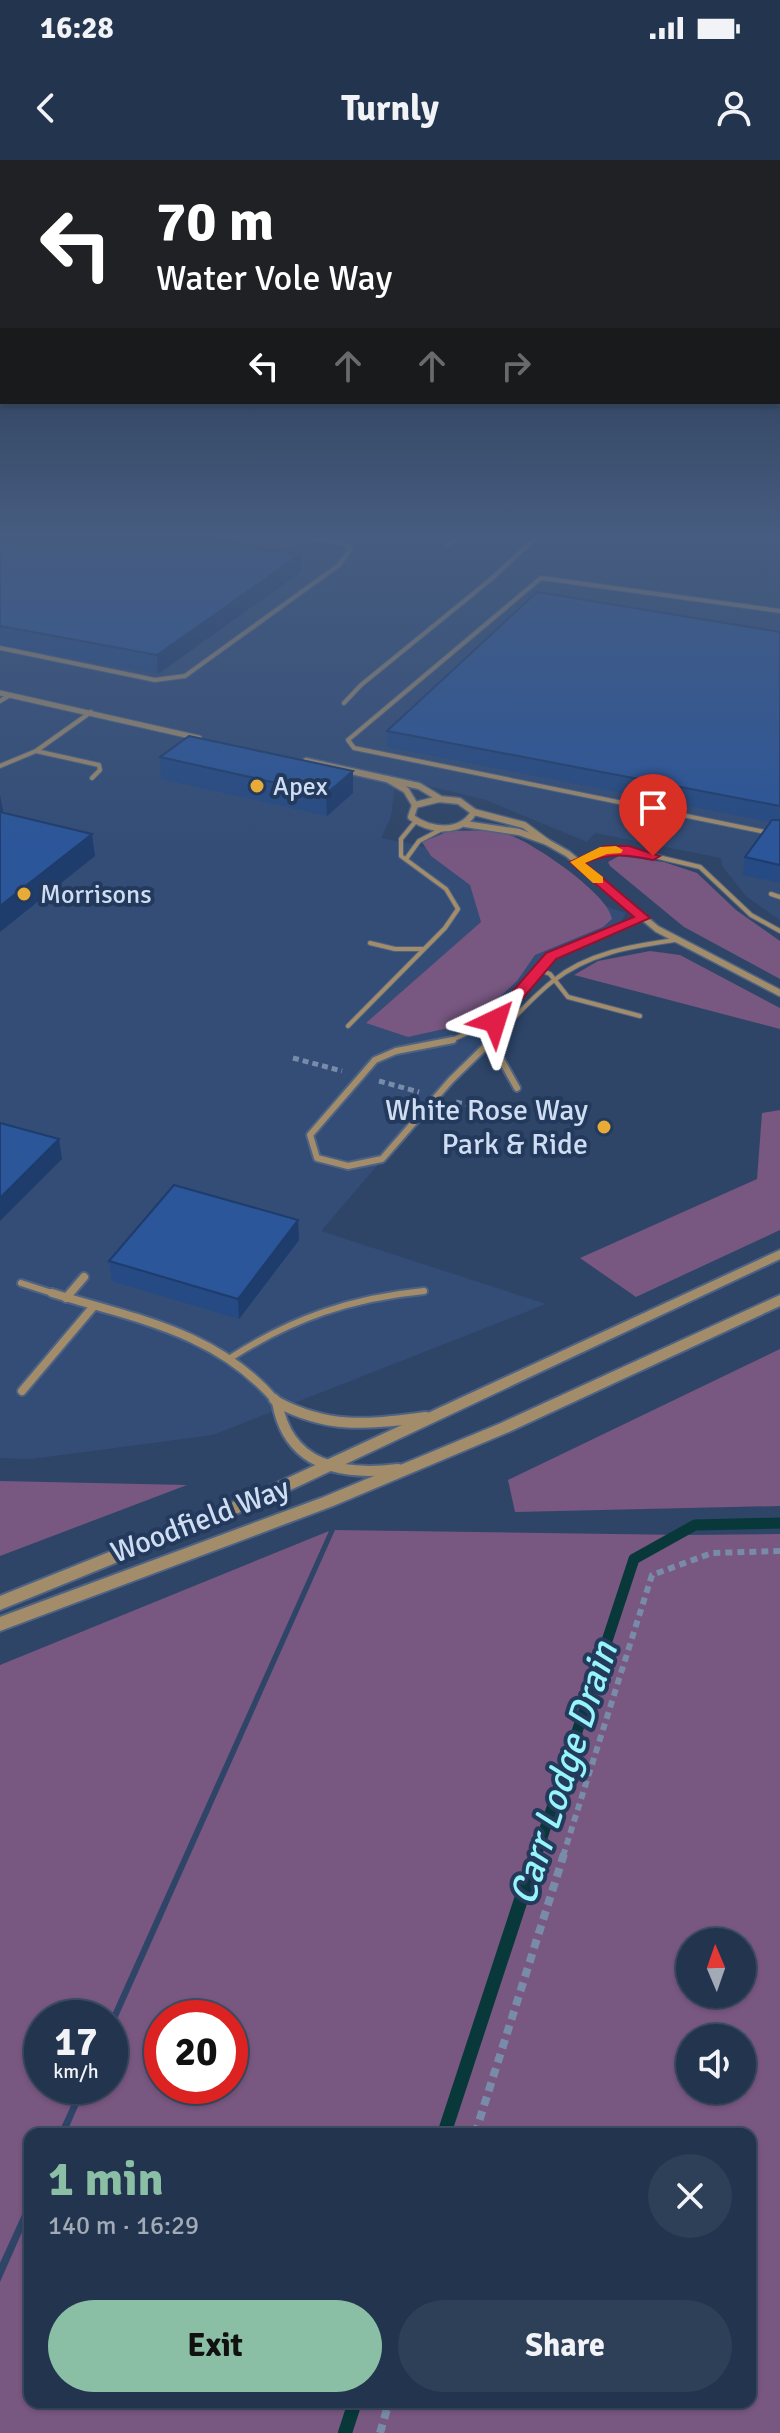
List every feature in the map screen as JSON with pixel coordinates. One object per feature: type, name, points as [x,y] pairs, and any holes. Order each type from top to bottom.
[{"type":"street","points":[[0,693],[205,740]]},
{"type":"street","points":[[292,759],[419,786],[439,799]]},
{"type":"street","points":[[387,779],[406,790],[415,805]]},
{"type":"street","points":[[547,842],[519,832],[465,824],[443,828],[415,822],[410,813],[415,805],[439,799],[459,801],[474,812],[524,825],[576,862],[643,918],[675,940],[780,993]]},
{"type":"street","points":[[465,824],[474,812]]},
{"type":"street","name":"Woodfield Way","points":[[0,1603],[259,1498],[780,1254]]},
{"type":"street","points":[[66,1298],[84,1277]]},
{"type":"street","name":"Woodfield Way","points":[[52,1293],[202,1341],[232,1357],[262,1381],[277,1402],[321,1423],[430,1417]]},
{"type":"street","name":"Woodfield Way","points":[[0,1624],[327,1502],[419,1464],[780,1300]]},
{"type":"street","points":[[22,1391],[93,1307]]},
{"type":"street","name":"Woodfield Way","points":[[277,1402],[278,1421],[286,1440],[305,1457],[328,1466],[378,1470],[419,1464]]},
{"type":"lane","points":[[0,648],[155,680],[185,676],[233,641]]},
{"type":"lane","points":[[344,703],[415,641]]},
{"type":"lane","points":[[466,641],[348,740],[354,748],[780,835]]},
{"type":"lane","points":[[0,701],[10,695]]},
{"type":"lane","points":[[0,766],[36,751],[91,712]]},
{"type":"lane","points":[[36,751],[99,765],[100,770],[92,778]]},
{"type":"lane","points":[[348,1026],[445,928],[458,909],[453,894],[438,880],[411,867],[399,852],[401,839],[415,822]]},
{"type":"lane","points":[[406,859],[419,841],[443,828]]},
{"type":"lane","points":[[576,862],[605,850],[629,850],[700,867],[751,915],[780,931]]},
{"type":"lane","points":[[771,894],[780,897]]},
{"type":"lane","points":[[643,918],[551,956],[495,1021],[478,1031],[444,1043],[396,1051],[375,1060],[310,1135],[317,1158],[348,1166],[382,1159],[436,1097],[554,980],[597,956],[631,946],[675,940]]},
{"type":"lane","points":[[370,943],[395,949],[423,949]]},
{"type":"lane","points":[[538,969],[550,974],[568,997],[640,1016]]},
{"type":"lane","points":[[496,1037],[498,1054],[517,1088]]},
{"type":"lane","points":[[21,1283],[52,1293]]},
{"type":"lane","points":[[232,1357],[300,1317],[339,1303],[424,1291]]},
{"type":"path","points":[[293,1058],[521,1118]]},
{"type":"path","points":[[477,2128],[652,1575],[712,1553],[780,1551]]},
{"type":"path","points":[[380,2433],[387,2408]]},
{"type":"shaded area","points":[[0,641],[780,641],[780,920],[747,897],[722,866],[721,858],[595,833],[587,842],[486,800],[396,778],[391,817],[381,838],[417,845],[626,913],[615,933],[558,955],[321,1231],[546,1304],[213,1435],[31,1459],[0,1458]]},
{"type":"shaded area","points":[[449,831],[499,832],[532,846],[584,883],[598,896],[612,919],[603,927],[535,955],[517,981],[488,1008],[462,1025],[408,1037],[366,1023],[481,922],[470,885],[431,856],[422,842]]},
{"type":"shaded area","points":[[619,856],[664,862],[697,873],[736,910],[780,941],[780,979],[684,927],[610,866],[608,862]]},
{"type":"shaded area","points":[[650,951],[680,955],[780,1008],[780,1029],[574,975],[598,961]]},
{"type":"shaded area","points":[[780,1110],[780,1230],[636,1297],[580,1258],[757,1179],[762,1113]]},
{"type":"shaded area","points":[[780,1349],[780,1506],[515,1512],[508,1480]]},
{"type":"shaded area","points":[[0,1481],[187,1485],[0,1556]]},
{"type":"shaded area","points":[[335,1530],[780,1534],[780,2433],[0,2433],[0,2282],[24,2228],[24,2408],[756,2408],[756,2128],[69,2128],[79,2104],[128,2104],[128,2000],[126,2000]]},
{"type":"shaded area","points":[[329,1531],[119,2000],[24,2000],[24,2104],[72,2104],[61,2128],[24,2128],[24,2210],[0,2263],[0,1665]]},
{"type":"building","points":[[82,641],[177,641],[157,655]]},
{"type":"building","points":[[484,641],[780,641],[780,806],[387,731]]},
{"type":"building","points":[[189,736],[353,771],[326,794],[160,757]]},
{"type":"building","points":[[0,812],[92,834],[0,906]]},
{"type":"building","points":[[772,820],[780,820],[780,865],[745,857]]},
{"type":"building","points":[[0,1123],[59,1139],[0,1198]]},
{"type":"building","points":[[174,1185],[298,1220],[238,1299],[109,1261]]},
{"type":"waterway","name":"Carr Lodge Drain","points":[[536,1856],[634,1559],[695,1525],[780,1523]]},
{"type":"waterway","name":"Carr Lodge Drain","points":[[446,2128],[536,1854]]},
{"type":"waterway","name":"Carr Lodge Drain","points":[[345,2433],[353,2408]]},
{"type":"slow traffic","points":[[598,880],[576,862],[605,850],[616,850]]},
{"type":"place","name":"Apex","points":[[257,786]]},
{"type":"place","name":"Morrisons","points":[[24,894]]},
{"type":"place","name":"White Rose Way Park & Ride","points":[[604,1127]]},
{"type":"route","points":[[495,1021],[551,956],[643,918],[576,862],[605,850],[629,850],[653,856]]}]
